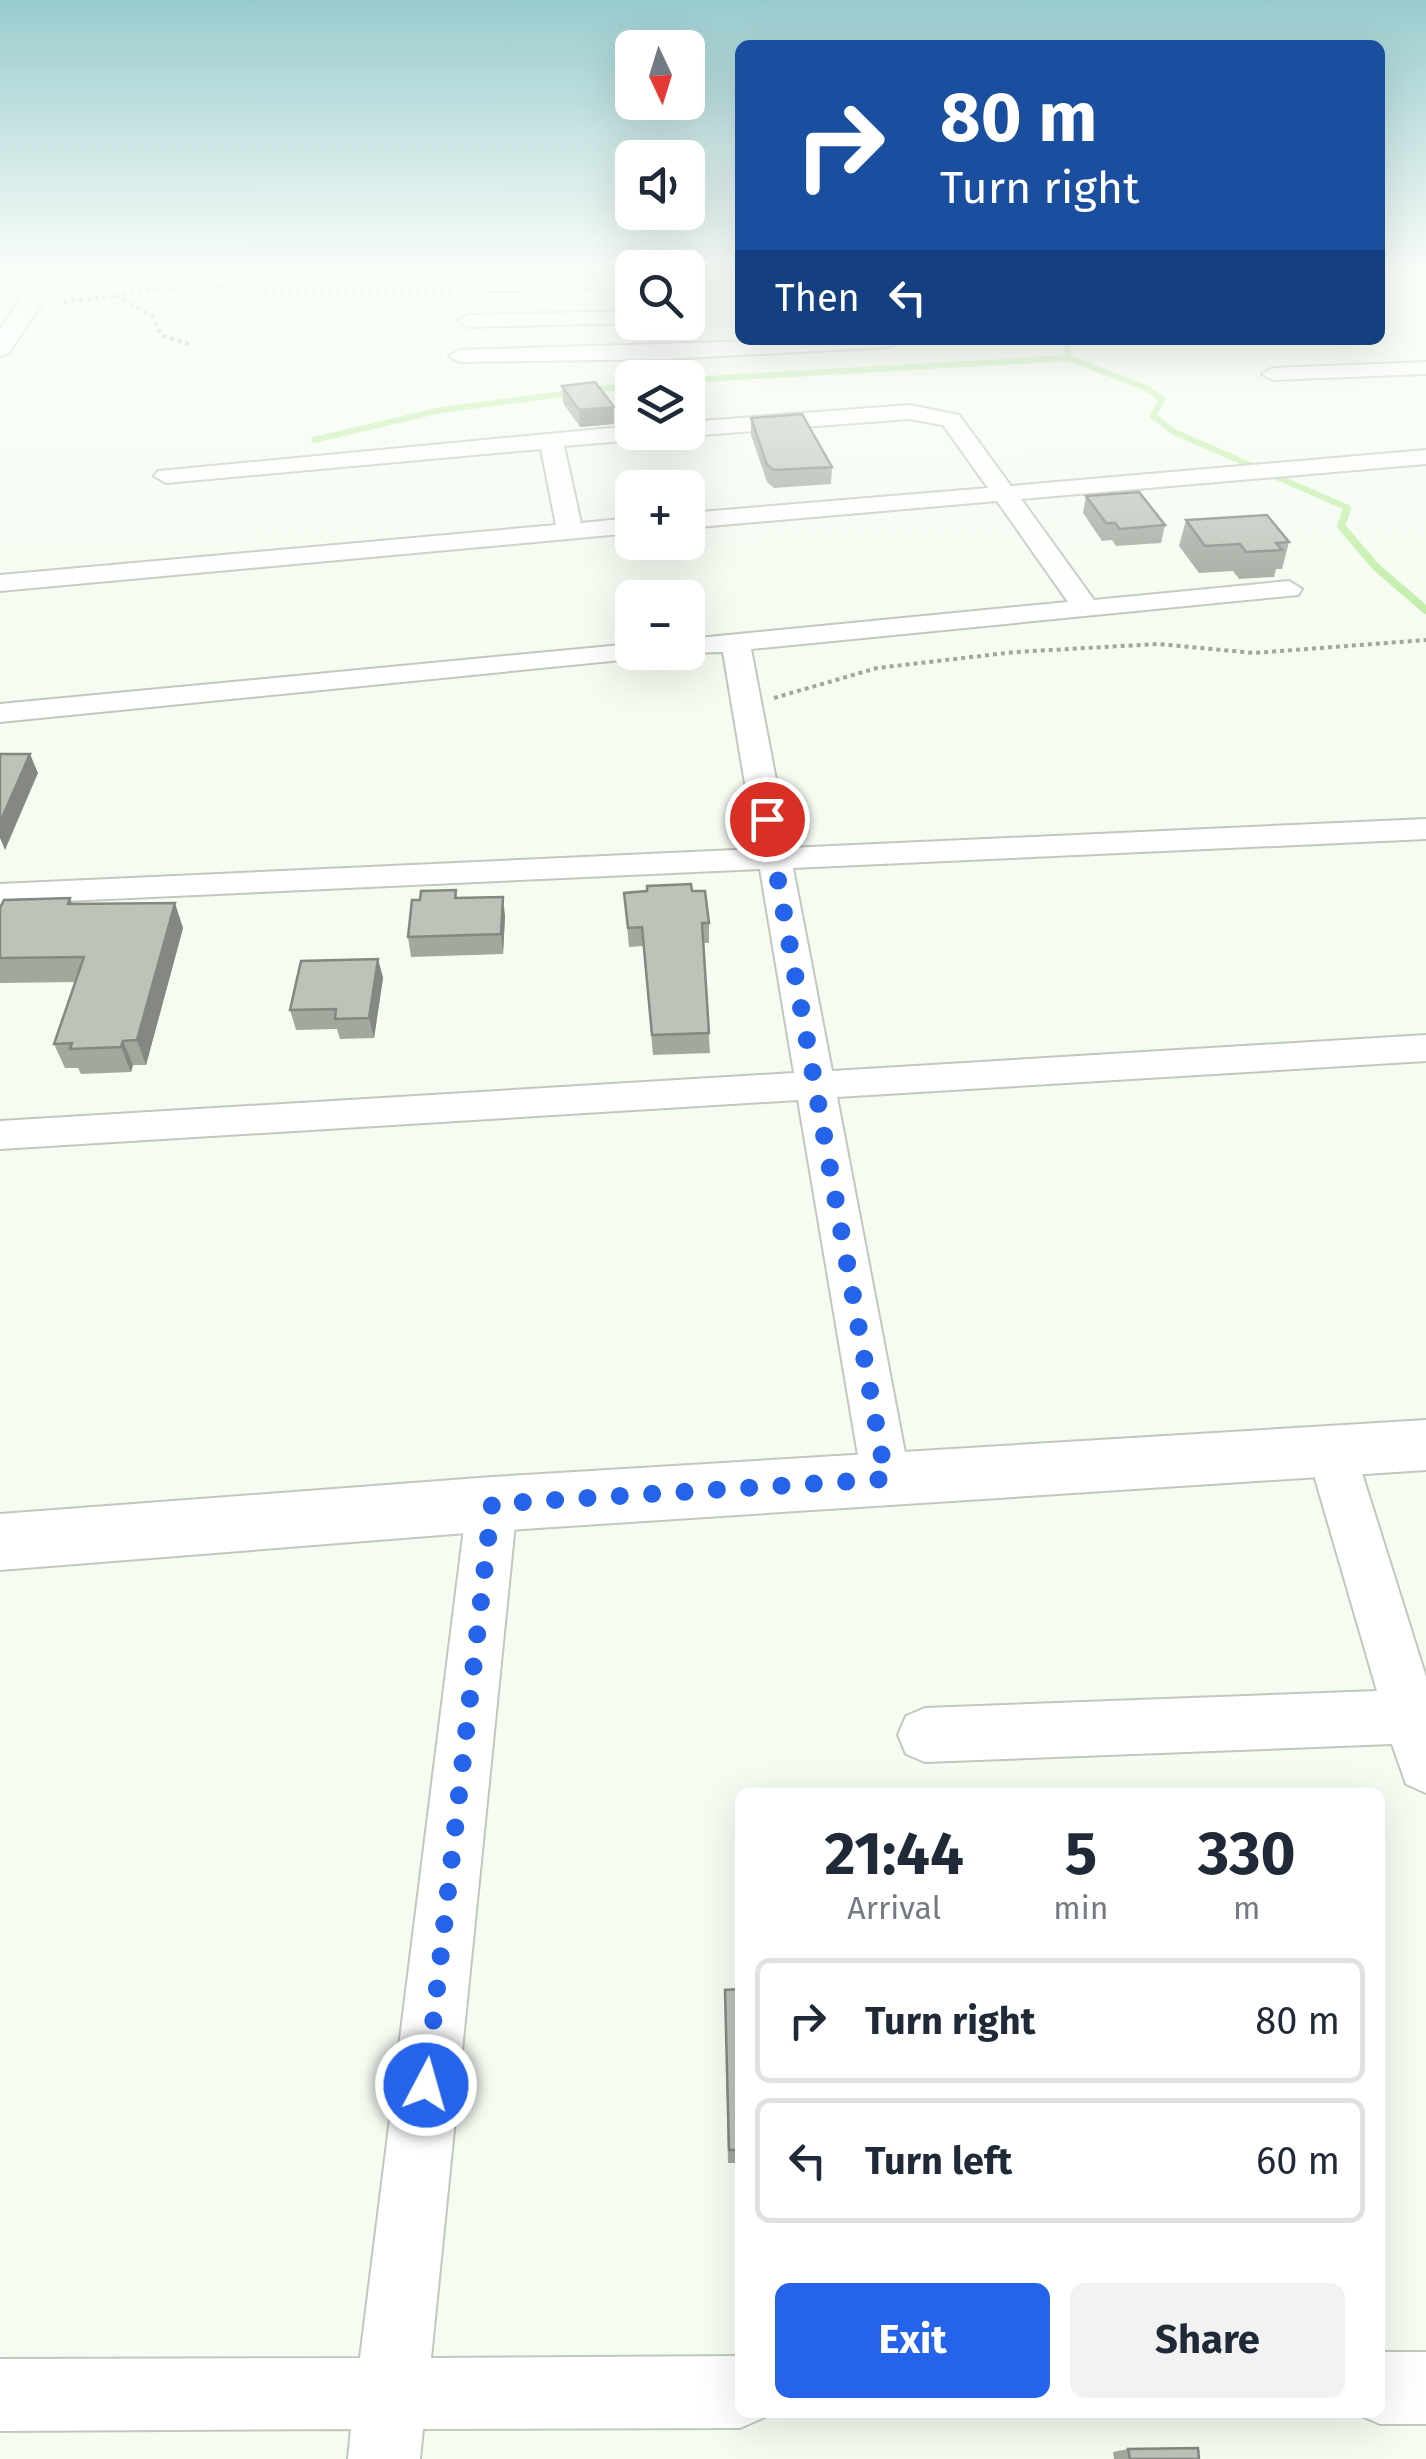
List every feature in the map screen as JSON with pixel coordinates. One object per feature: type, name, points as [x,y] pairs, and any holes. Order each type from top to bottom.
[{"type":"street","points":[[705,428],[909,412],[940,416],[957,426],[1088,609]]},
{"type":"street","points":[[166,476],[615,435]]},
{"type":"street","points":[[551,440],[570,531]]},
{"type":"street","points":[[705,520],[1196,480],[1426,456]]},
{"type":"street","points":[[0,584],[615,527]]},
{"type":"street","points":[[705,645],[1290,589]]},
{"type":"street","points":[[736,642],[886,1479]]},
{"type":"street","points":[[0,713],[615,654]]},
{"type":"street","points":[[0,894],[1426,830]]},
{"type":"street","points":[[0,1135],[1426,1048]]},
{"type":"street","points":[[0,1542],[492,1504],[1426,1445]]},
{"type":"street","points":[[925,1735],[1421,1732],[1331,1451]]},
{"type":"street","points":[[387,2427],[492,1504]]},
{"type":"street","points":[[1385,2388],[1426,2388]]},
{"type":"street","points":[[0,2395],[387,2427],[735,2392]]},
{"type":"path","points":[[747,705],[877,668],[1014,652],[1158,644],[1254,653],[1380,647],[1426,640]]},
{"type":"building","points":[[563,388],[599,388],[614,407],[579,410]]},
{"type":"building","points":[[802,414],[832,467],[774,470],[767,465],[751,418]]},
{"type":"building","points":[[1139,492],[1165,525],[1120,529],[1115,523],[1106,523],[1086,496]]},
{"type":"building","points":[[1267,515],[1289,542],[1276,543],[1282,550],[1246,552],[1240,544],[1205,546],[1186,520]]},
{"type":"building","points":[[0,754],[30,754],[0,822]]},
{"type":"building","points":[[691,884],[692,891],[705,891],[709,923],[702,923],[709,1033],[652,1035],[642,927],[628,928],[624,893],[647,891],[647,886]]},
{"type":"building","points":[[456,890],[455,898],[503,897],[501,934],[408,937],[412,900],[420,900],[421,891]]},
{"type":"building","points":[[70,898],[68,904],[175,903],[137,1040],[123,1041],[121,1047],[70,1049],[72,1043],[54,1044],[84,957],[0,958],[0,908],[4,900]]},
{"type":"building","points":[[378,959],[369,1018],[335,1019],[336,1009],[290,1010],[301,961]]},
{"type":"building","points":[[735,1989],[735,2150],[729,2150],[725,1990]]},
{"type":"building","points":[[1198,2448],[1199,2459],[1130,2459],[1128,2449]]},
{"type":"waterway","points":[[314,440],[441,410],[611,388]]},
{"type":"waterway","points":[[1145,388],[1162,399],[1153,416],[1174,432],[1348,508],[1346,512]]},
{"type":"waterway","points":[[1347,509],[1341,526],[1376,567],[1426,610]]},
{"type":"route","points":[[426,2085],[492,1504],[886,1479],[767,819]]}]
